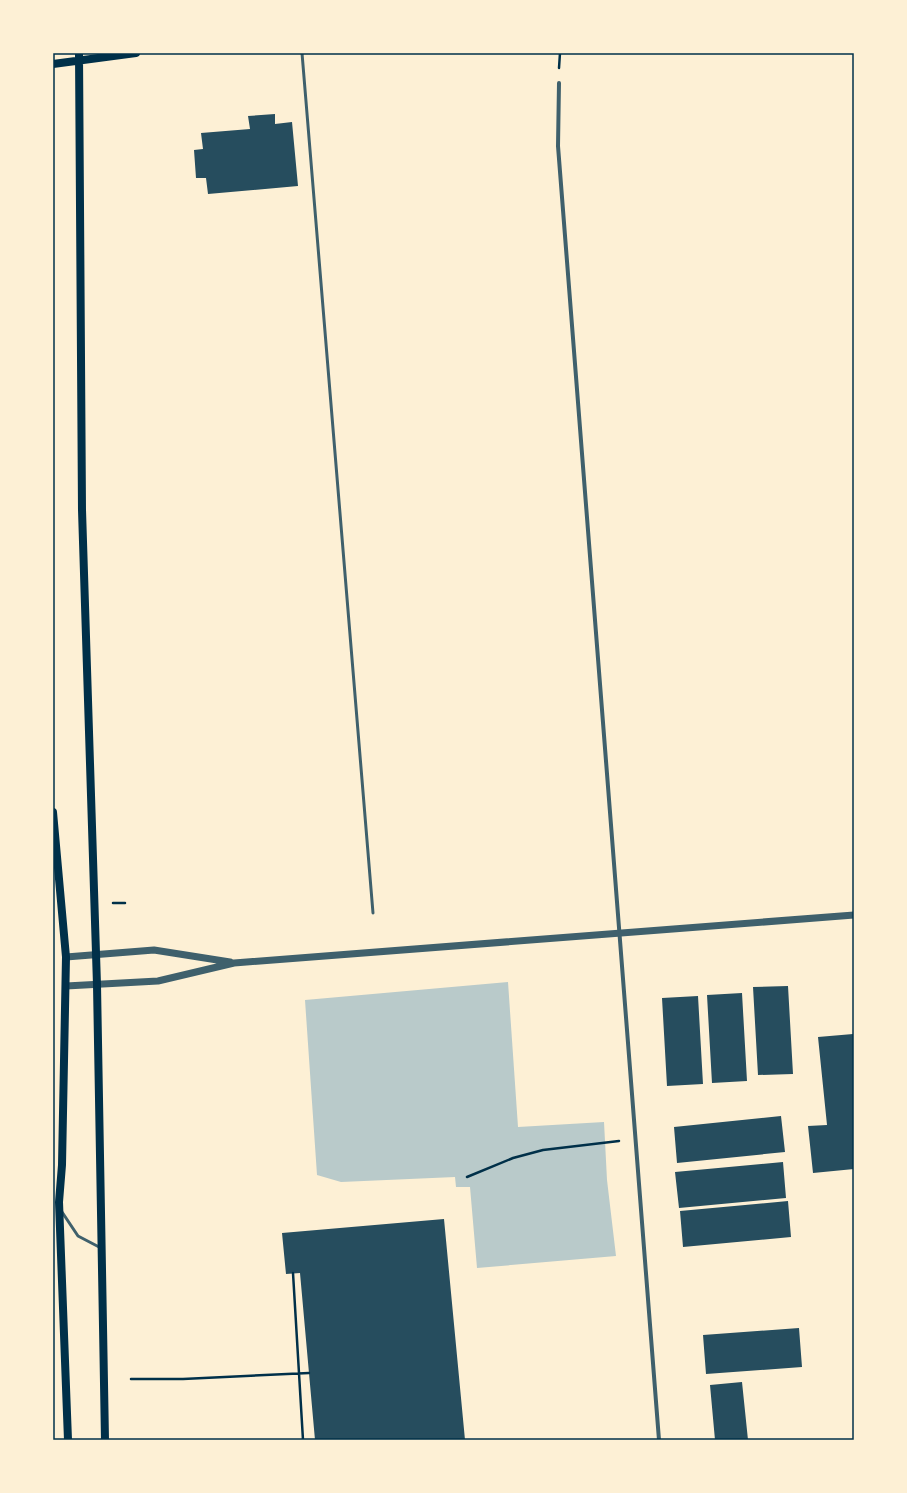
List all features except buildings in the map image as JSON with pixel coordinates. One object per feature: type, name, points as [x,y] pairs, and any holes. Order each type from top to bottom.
[{"type":"main road","points":[[53,64],[79,57],[136,53]]},
{"type":"main road","points":[[79,57],[82,510],[97,985],[105,1440]]},
{"type":"main road","points":[[53,812],[66,957],[62,1165],[59,1208],[68,1440]]},
{"type":"street","points":[[559,83],[558,146],[659,1440]]},
{"type":"street","points":[[66,986],[158,981],[234,963],[854,915]]},
{"type":"street","points":[[66,957],[154,950],[234,963]]},
{"type":"lane","points":[[302,53],[373,913]]},
{"type":"lane","points":[[59,1208],[78,1236],[102,1249]]},
{"type":"path","points":[[467,1177],[513,1158],[543,1150],[635,1140]]},
{"type":"path","points":[[293,1273],[304,1440]]},
{"type":"path","points":[[131,1379],[183,1379],[308,1373]]},
{"type":"shaded area","points":[[508,982],[518,1127],[604,1122],[607,1180],[616,1256],[477,1268],[470,1187],[456,1187],[455,1177],[341,1182],[317,1175],[305,1000]]}]
